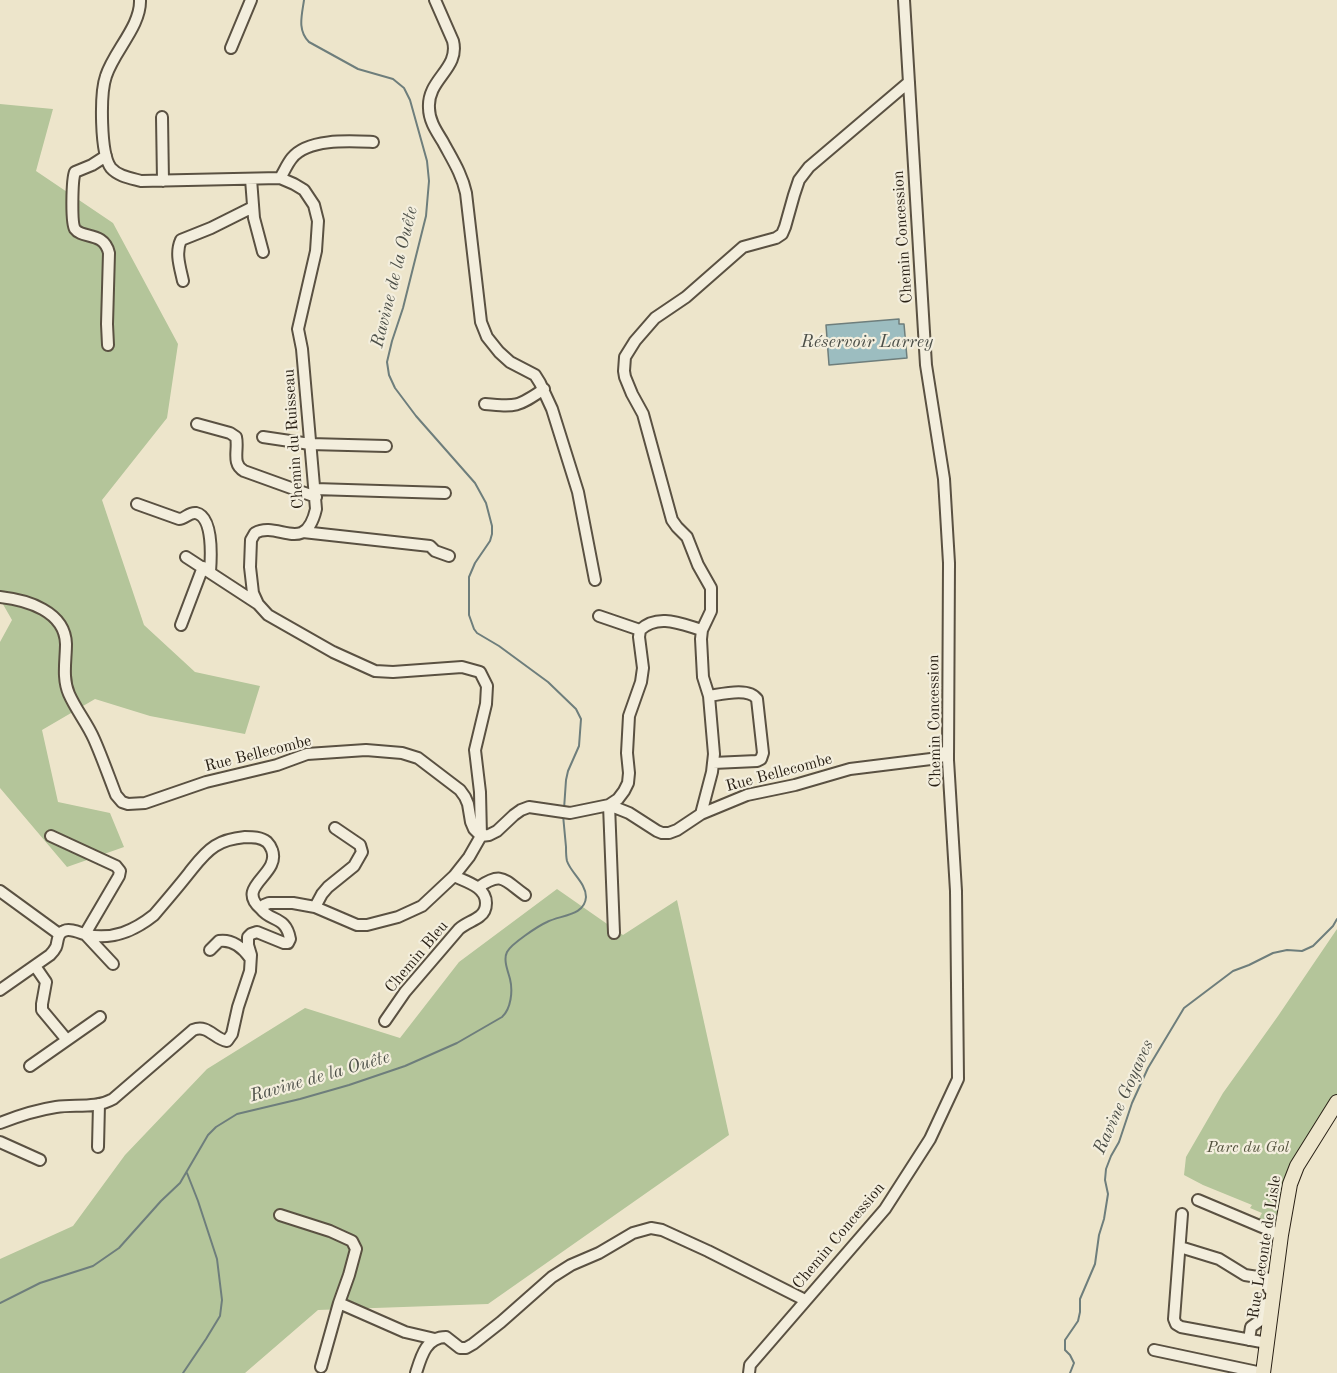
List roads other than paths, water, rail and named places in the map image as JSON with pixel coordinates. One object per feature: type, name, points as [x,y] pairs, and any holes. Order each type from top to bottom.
[{"type":"main road","name":"Rue Leconte de Lisle","points":[[1262,1373],[1290,1184],[1304,1153],[1337,1102]]},
{"type":"street","points":[[108,345],[109,253],[103,242],[75,230],[72,177],[75,172],[106,156],[102,124],[105,77],[133,25],[140,7],[140,0]]},
{"type":"street","points":[[231,48],[251,0]]},
{"type":"street","points":[[435,0],[453,41],[454,55],[430,95],[429,108],[431,121],[463,179],[481,322],[487,337],[499,352],[510,362],[535,375],[544,389],[578,492],[596,580]]},
{"type":"street","name":"Chemin Concession","points":[[749,1373],[750,1365],[885,1209],[930,1139],[958,1079],[956,891],[948,749],[948,564],[944,479],[926,365],[904,0]]},
{"type":"street","points":[[701,814],[714,754],[709,696],[703,677],[701,639],[702,630],[711,611],[711,588],[698,565],[687,537],[672,520],[644,414],[625,377],[625,357],[635,341],[655,318],[686,297],[742,247],[776,238],[782,234],[794,195],[809,166],[909,82]]},
{"type":"street","points":[[162,117],[163,181]]},
{"type":"street","points":[[280,178],[292,157],[302,149],[341,141],[373,142]]},
{"type":"street","name":"Chemin du Ruisseau","points":[[106,156],[114,171],[141,181],[280,178],[304,190],[314,205],[318,221],[316,251],[298,329],[302,349],[316,509],[313,521],[303,532],[293,534],[258,531],[253,536],[250,567],[253,593],[258,604]]},
{"type":"street","points":[[251,178],[253,207],[263,252]]},
{"type":"street","points":[[183,281],[178,255],[181,240],[253,207]]},
{"type":"street","points":[[485,404],[518,405],[544,389]]},
{"type":"street","points":[[197,424],[236,437],[238,468],[315,493],[445,493]]},
{"type":"street","points":[[263,437],[309,444],[386,446]]},
{"type":"street","points":[[137,504],[178,519],[184,519],[195,513],[205,519],[208,526],[212,549],[206,570],[181,626]]},
{"type":"street","points":[[303,532],[430,546],[435,551],[449,556]]},
{"type":"street","points":[[186,556],[258,604],[268,615],[333,652],[375,671],[393,672],[462,667],[480,672],[487,686],[486,704],[475,750],[480,792],[481,836],[469,857],[454,876],[422,906],[398,917],[367,925],[357,925],[315,907],[293,903],[269,903],[261,909]]},
{"type":"street","name":"Rue Bellecombe","points":[[0,597],[28,603],[45,610],[59,623],[66,642],[65,676],[69,693],[94,738],[116,795],[122,802],[135,805],[145,803],[206,782],[277,765],[307,754],[366,750],[402,753],[418,758],[460,790],[468,804],[474,829],[481,836]]},
{"type":"street","points":[[598,616],[640,630]]},
{"type":"street","points":[[481,836],[489,836],[514,815],[529,807],[570,813],[609,805],[618,799],[628,783],[629,716],[637,697],[643,668],[640,630],[647,624],[658,621],[672,622],[702,630]]},
{"type":"street","points":[[709,696],[742,692],[752,693],[755,696],[763,753],[761,759],[757,761],[713,763]]},
{"type":"street","name":"Rue Bellecombe","points":[[609,805],[629,813],[657,831],[669,833],[701,814],[747,795],[795,785],[850,769],[939,758],[948,749]]},
{"type":"street","points":[[609,805],[614,933]]},
{"type":"street","points":[[315,907],[327,887],[351,869],[363,852],[360,845],[335,828]]},
{"type":"street","points":[[51,836],[116,866],[120,871],[120,876],[85,934]]},
{"type":"street","points":[[0,990],[50,955],[55,950],[59,934],[66,930],[98,937],[112,936],[122,934],[144,923],[154,915],[206,853],[223,841],[238,837],[253,837],[266,841],[273,853],[271,866],[254,888],[252,895],[255,903],[266,915],[281,921],[290,939],[288,943],[284,943],[257,932],[248,937],[251,955],[250,971],[230,1038],[227,1041],[223,1041],[206,1029],[193,1030],[113,1099],[99,1104],[59,1106],[22,1114],[0,1123]]},
{"type":"street","points":[[454,876],[479,888],[491,879],[498,878],[525,895]]},
{"type":"street","name":"Chemin Bleu","points":[[386,1021],[405,992],[459,929],[484,912],[486,902],[479,888]]},
{"type":"street","points":[[0,891],[59,934]]},
{"type":"street","points":[[85,934],[113,964]]},
{"type":"street","points":[[210,950],[219,941],[228,940],[246,952],[251,963]]},
{"type":"street","points":[[34,966],[46,982],[42,1010],[68,1040]]},
{"type":"street","points":[[30,1066],[100,1017]]},
{"type":"street","points":[[98,1148],[99,1104]]},
{"type":"street","points":[[0,1142],[40,1160]]},
{"type":"street","points":[[1198,1200],[1281,1235]]},
{"type":"street","points":[[1182,1214],[1174,1319],[1176,1324],[1181,1327],[1267,1343]]},
{"type":"street","points":[[280,1215],[330,1231],[352,1241],[356,1249],[321,1367]]},
{"type":"street","points":[[339,1303],[405,1332],[435,1339],[446,1338],[460,1348],[466,1348],[501,1323],[552,1277],[633,1233],[651,1228],[662,1230],[708,1251],[805,1299]]},
{"type":"street","points":[[1180,1246],[1219,1259],[1245,1275],[1270,1279],[1264,1317],[1251,1327],[1249,1340]]},
{"type":"street","points":[[416,1373],[424,1349],[435,1339]]},
{"type":"street","points":[[1154,1350],[1262,1373]]},
{"type":"water","name":"Réservoir Larrey","points":[[899,319],[899,324],[904,324],[907,358],[829,365],[826,325]]},
{"type":"waterway","name":"Ravine de la Ouête","points":[[304,0],[302,27],[309,42],[358,69],[393,79],[404,88],[410,100],[427,161],[429,181],[426,216],[387,362],[389,375],[395,388],[416,416],[475,483],[486,503],[492,534],[469,577],[469,615],[474,629],[548,682],[576,709],[581,719],[579,746],[566,780],[564,809]]},
{"type":"waterway","name":"Ravine de la Ouête","points":[[0,1303],[40,1283],[93,1266],[119,1248],[180,1183],[208,1135],[237,1114],[300,1099],[405,1066],[457,1043],[502,1017],[509,1005],[511,994],[506,962],[509,949],[538,927],[577,911],[585,903],[584,887],[567,861],[563,815]]},
{"type":"waterway","name":"Ravine Goyaves","points":[[1070,1373],[1074,1363],[1065,1350],[1065,1340],[1078,1321],[1080,1299],[1095,1264],[1108,1194],[1105,1180],[1106,1169],[1148,1068],[1184,1008],[1233,971],[1273,953],[1287,950],[1302,951],[1313,946],[1337,919]]},
{"type":"waterway","points":[[183,1373],[220,1316],[222,1300],[217,1259],[187,1173]]},
{"type":"park label","name":"Parc du Gol","points":[[1248,1148]]}]
